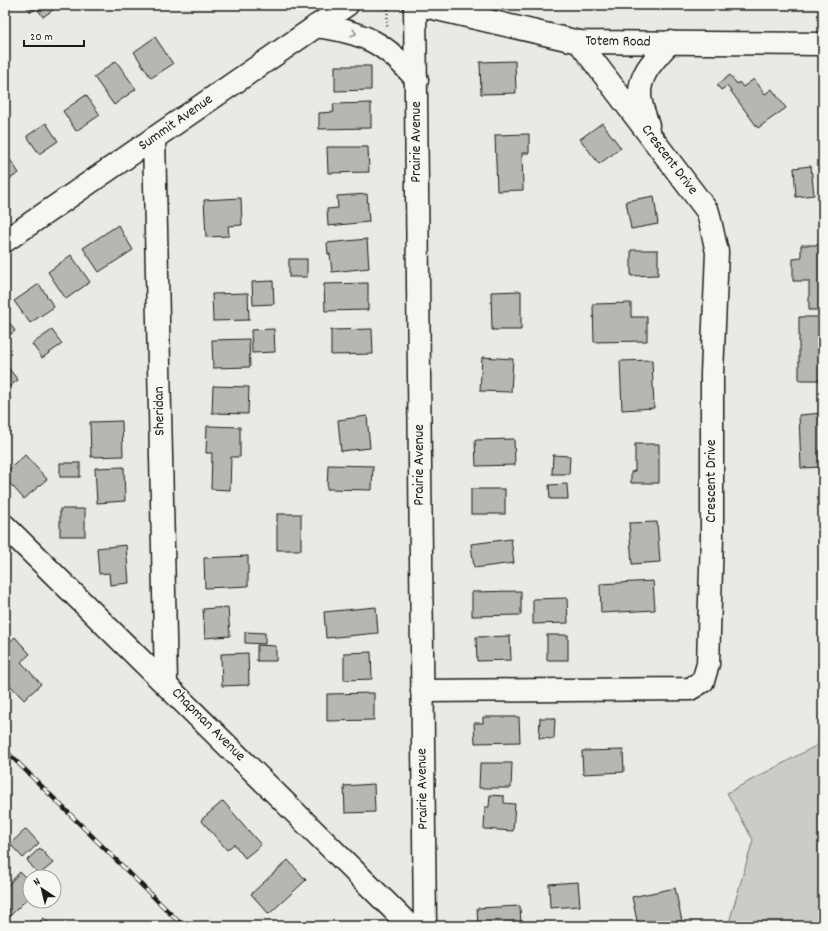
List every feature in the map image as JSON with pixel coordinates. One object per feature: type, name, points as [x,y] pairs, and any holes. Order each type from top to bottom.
[{"type":"street","name":"Summit Avenue","points":[[5,241],[347,5]]},
{"type":"street","name":"Prairie Avenue","points":[[415,5],[425,926]]},
{"type":"street","name":"Totem Road","points":[[420,5],[579,42],[822,45]]},
{"type":"street","points":[[316,26],[341,29],[364,36],[388,50],[403,64],[416,80]]},
{"type":"street","name":"Crescent Drive","points":[[422,691],[690,689],[703,681],[708,664],[712,537],[712,374],[717,252],[708,212],[579,42]]},
{"type":"street","points":[[650,136],[640,96],[642,78],[652,62],[670,42]]},
{"type":"street","name":"Sheridan","points":[[154,138],[166,683]]},
{"type":"street","name":"Chapman Avenue","points":[[5,526],[166,683],[410,926]]},
{"type":"path","points":[[387,31],[388,5]]},
{"type":"shaded area","points":[[823,742],[823,926],[728,926],[753,840],[727,793]]},
{"type":"building","points":[[25,5],[56,5],[57,7],[43,17],[37,8],[31,12]]},
{"type":"building","points":[[155,37],[173,64],[151,78],[134,52]]},
{"type":"building","points":[[116,61],[136,89],[114,105],[94,77]]},
{"type":"building","points":[[515,61],[516,93],[481,94],[480,62]]},
{"type":"building","points":[[335,66],[371,66],[371,90],[335,91]]},
{"type":"building","points":[[730,75],[737,84],[739,82],[743,87],[754,79],[765,94],[772,89],[786,108],[758,128],[727,86],[721,90],[717,85]]},
{"type":"building","points":[[86,95],[100,115],[76,131],[63,111]]},
{"type":"building","points":[[371,103],[371,128],[319,129],[319,113],[334,112],[333,104]]},
{"type":"building","points":[[46,123],[58,141],[39,154],[27,136]]},
{"type":"building","points":[[602,123],[621,148],[599,164],[580,139]]},
{"type":"building","points":[[529,134],[529,153],[522,153],[523,190],[497,191],[495,135]]},
{"type":"building","points":[[327,147],[368,147],[369,172],[328,173]]},
{"type":"building","points":[[5,152],[19,173],[5,182]]},
{"type":"building","points":[[811,166],[814,195],[796,197],[794,168]]},
{"type":"building","points":[[367,194],[369,222],[328,226],[327,209],[338,208],[337,196]]},
{"type":"building","points":[[654,196],[658,224],[631,229],[626,201]]},
{"type":"building","points":[[241,198],[242,225],[228,226],[229,236],[206,237],[204,200]]},
{"type":"building","points":[[118,225],[133,250],[99,272],[83,248]]},
{"type":"building","points":[[367,239],[369,268],[332,272],[327,243]]},
{"type":"building","points":[[801,245],[823,245],[823,310],[809,310],[809,281],[793,281],[793,259],[801,258]]},
{"type":"building","points":[[631,250],[658,250],[658,275],[631,276]]},
{"type":"building","points":[[71,255],[90,282],[66,299],[48,272]]},
{"type":"building","points":[[289,259],[307,259],[307,277],[289,277]]},
{"type":"building","points":[[273,281],[274,304],[253,305],[252,282]]},
{"type":"building","points":[[368,283],[368,310],[325,311],[324,284]]},
{"type":"building","points":[[39,284],[54,307],[30,323],[14,301]]},
{"type":"building","points":[[521,291],[521,330],[492,330],[491,292]]},
{"type":"building","points":[[248,293],[249,320],[213,321],[212,294]]},
{"type":"building","points":[[631,303],[631,317],[647,317],[647,341],[594,342],[593,304]]},
{"type":"building","points":[[5,316],[15,331],[5,338]]},
{"type":"building","points":[[799,317],[820,317],[820,337],[823,337],[823,380],[799,380]]},
{"type":"building","points":[[274,329],[275,352],[252,353],[251,330]]},
{"type":"building","points":[[372,329],[373,354],[331,355],[331,330]]},
{"type":"building","points":[[52,330],[62,344],[42,358],[32,344]]},
{"type":"building","points":[[249,339],[250,367],[213,368],[212,340]]},
{"type":"building","points":[[482,357],[513,359],[511,392],[480,391]]},
{"type":"building","points":[[652,360],[654,408],[622,410],[620,361]]},
{"type":"building","points":[[5,364],[18,380],[7,388],[5,385]]},
{"type":"building","points":[[213,386],[249,387],[248,414],[212,413]]},
{"type":"building","points":[[823,413],[823,467],[801,468],[799,415]]},
{"type":"building","points":[[367,416],[370,448],[341,451],[338,420]]},
{"type":"building","points":[[122,421],[123,456],[91,457],[90,422]]},
{"type":"building","points":[[207,426],[240,427],[240,457],[231,457],[230,490],[211,489],[212,453],[206,453]]},
{"type":"building","points":[[514,439],[515,465],[476,466],[475,440]]},
{"type":"building","points":[[635,444],[659,444],[659,483],[631,483],[631,472],[635,471]]},
{"type":"building","points":[[25,455],[47,479],[24,499],[5,478],[5,473]]},
{"type":"building","points":[[553,455],[570,456],[569,474],[552,474]]},
{"type":"building","points":[[60,463],[80,463],[80,477],[60,477]]},
{"type":"building","points":[[328,465],[373,466],[372,490],[327,489]]},
{"type":"building","points":[[124,467],[125,501],[97,503],[95,468]]},
{"type":"building","points":[[567,484],[568,499],[550,499],[549,485]]},
{"type":"building","points":[[471,489],[505,489],[505,514],[471,514]]},
{"type":"building","points":[[60,509],[85,509],[85,536],[60,536]]},
{"type":"building","points":[[277,514],[301,514],[301,550],[277,550]]},
{"type":"building","points":[[657,522],[660,562],[632,564],[629,523]]},
{"type":"building","points":[[511,539],[514,563],[474,568],[471,544]]},
{"type":"building","points":[[126,545],[129,583],[110,585],[109,573],[99,574],[97,548]]},
{"type":"building","points":[[248,556],[248,586],[205,588],[204,558]]},
{"type":"building","points":[[653,581],[655,610],[601,613],[600,584]]},
{"type":"building","points":[[521,591],[521,615],[472,616],[472,592]]},
{"type":"building","points":[[567,598],[568,623],[533,624],[533,599]]},
{"type":"building","points":[[228,607],[230,636],[205,638],[203,609]]},
{"type":"building","points":[[376,607],[378,633],[326,638],[324,612]]},
{"type":"building","points":[[245,632],[265,633],[265,644],[245,643]]},
{"type":"building","points":[[547,635],[568,635],[568,660],[547,660]]},
{"type":"building","points":[[510,636],[511,660],[477,661],[476,637]]},
{"type":"building","points":[[15,637],[30,654],[21,662],[41,684],[24,700],[5,680],[5,646]]},
{"type":"building","points":[[257,645],[276,646],[276,661],[257,661]]},
{"type":"building","points":[[371,652],[372,679],[344,680],[344,653]]},
{"type":"building","points":[[248,653],[249,685],[222,686],[221,654]]},
{"type":"building","points":[[374,693],[374,720],[327,721],[327,694]]},
{"type":"building","points":[[483,717],[519,717],[520,742],[475,743],[474,723],[483,723]]},
{"type":"building","points":[[540,718],[555,718],[554,739],[539,738]]},
{"type":"building","points":[[623,750],[624,772],[583,774],[582,751]]},
{"type":"building","points":[[480,763],[512,763],[511,788],[479,788]]},
{"type":"building","points":[[374,784],[375,812],[345,813],[344,786]]},
{"type":"building","points":[[490,795],[504,796],[504,803],[515,804],[513,831],[484,829],[485,807],[489,807]]},
{"type":"building","points":[[223,801],[261,845],[245,858],[234,844],[227,850],[201,820]]},
{"type":"building","points":[[26,829],[39,843],[23,858],[10,844]]},
{"type":"building","points":[[40,848],[53,863],[46,869],[34,869],[27,860]]},
{"type":"building","points":[[288,860],[306,880],[269,914],[251,894]]},
{"type":"building","points":[[20,872],[22,874],[22,904],[7,919],[5,917],[5,888]]},
{"type":"building","points":[[578,882],[580,906],[550,908],[549,884]]},
{"type":"building","points":[[675,888],[683,926],[638,926],[632,897]]},
{"type":"building","points":[[520,906],[521,926],[478,926],[477,908]]},
{"type":"building","points":[[44,918],[51,926],[34,926]]},
{"type":"railway","points":[[5,750],[183,926]]}]
